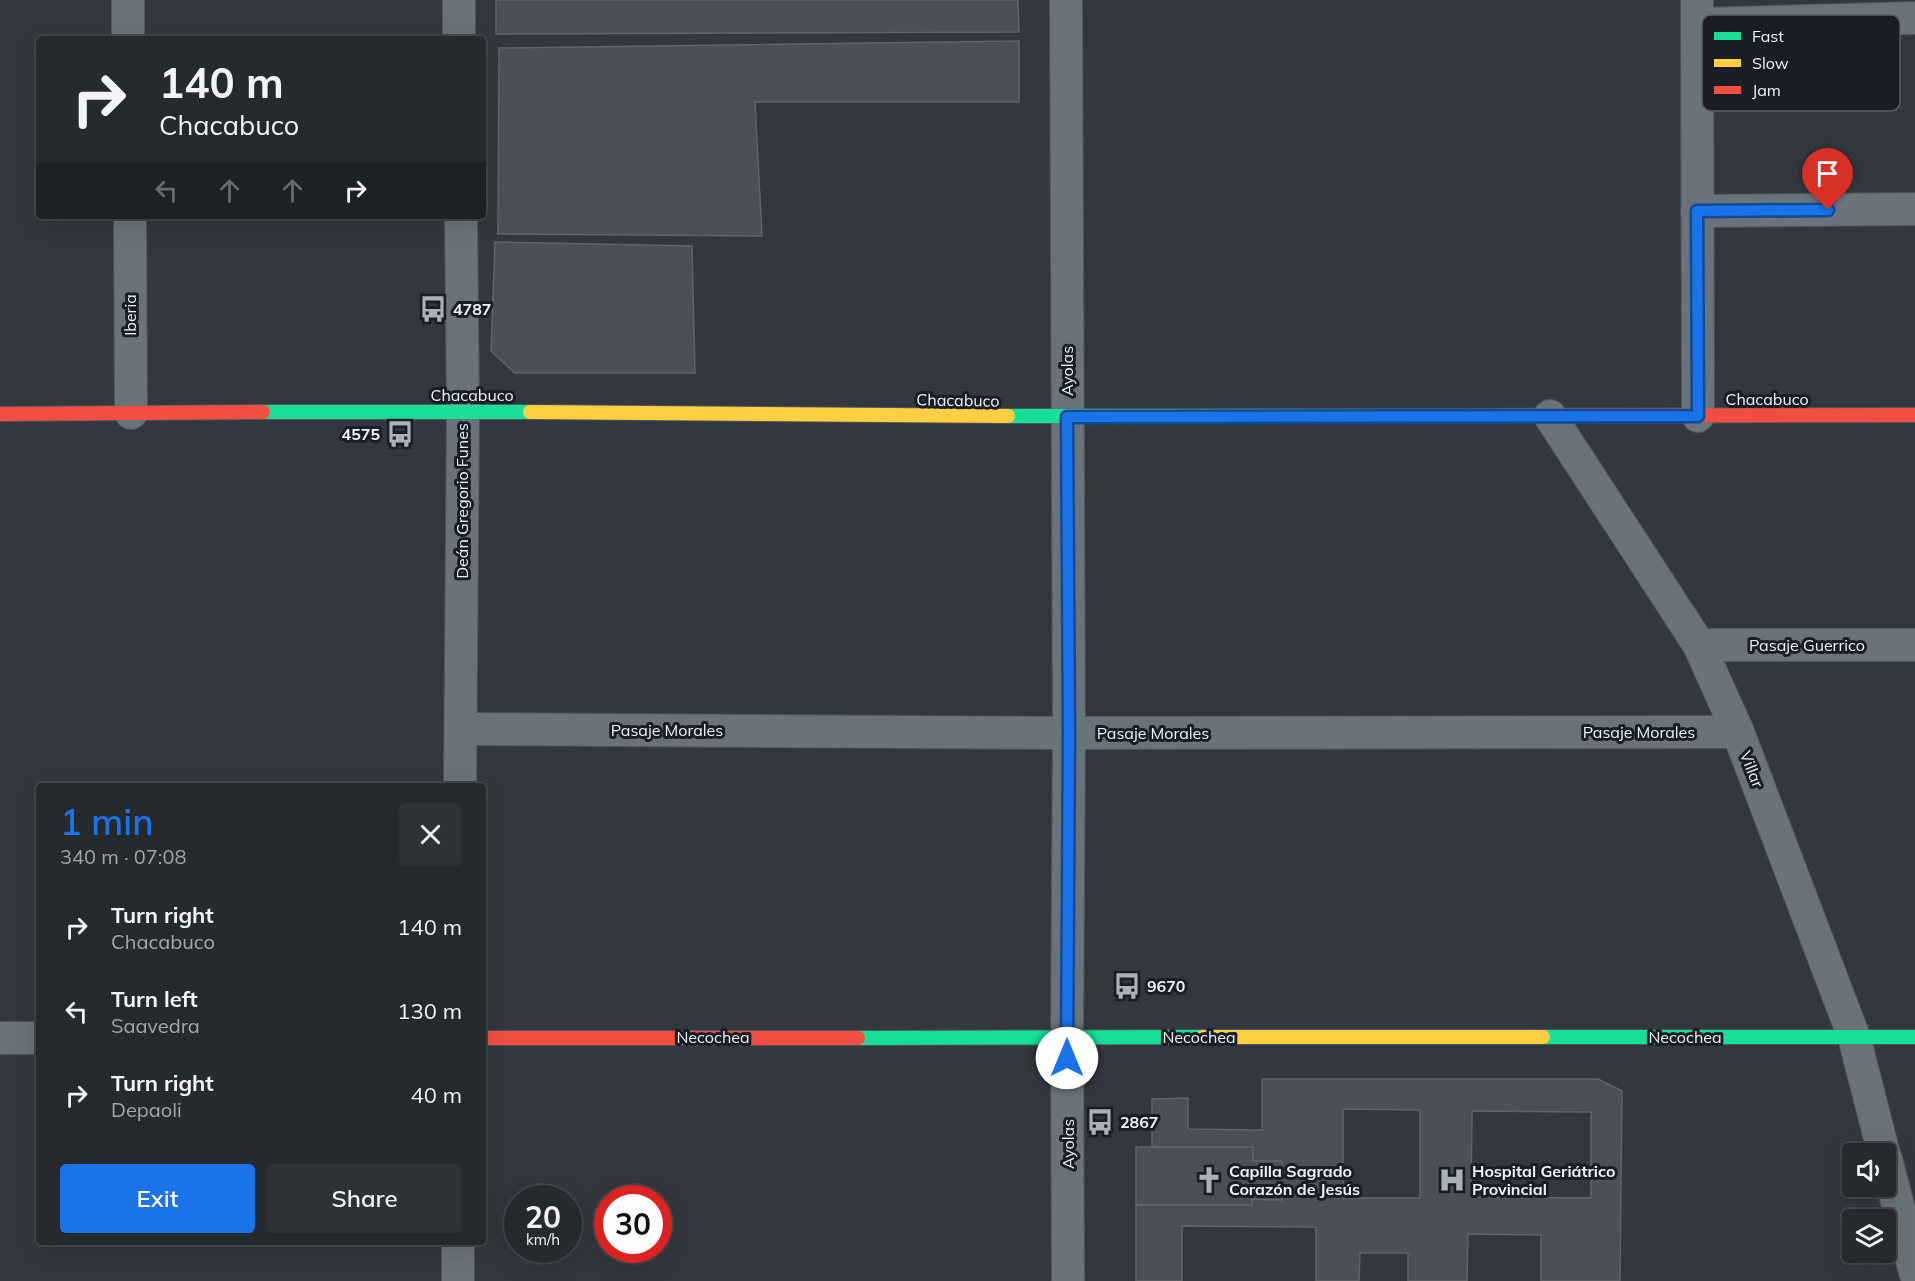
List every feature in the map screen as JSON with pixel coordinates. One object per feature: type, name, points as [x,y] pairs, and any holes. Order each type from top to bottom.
[{"type":"street","points":[[128,0],[128,36]]},
{"type":"street","points":[[459,0],[459,36]]},
{"type":"street","name":"Ayolas","points":[[1066,0],[1069,733],[1068,1281]]},
{"type":"street","points":[[1698,416],[1697,12],[1806,15]]},
{"type":"street","points":[[1900,18],[1915,18]]},
{"type":"street","points":[[1697,211],[1915,209]]},
{"type":"street","name":"Iberia","points":[[130,219],[131,413]]},
{"type":"street","name":"Deán Gregorio Funes","points":[[460,783],[463,411],[461,219]]},
{"type":"street","name":"Chacabuco","points":[[0,414],[463,411],[1067,417],[1915,415]]},
{"type":"street","name":"Villar","points":[[1550,416],[1699,645],[1738,732],[1854,1038],[1881,1143]]},
{"type":"street","name":"Pasaje Guerrico","points":[[1699,645],[1915,645]]},
{"type":"street","name":"Pasaje Morales","points":[[461,729],[1069,733],[1738,732]]},
{"type":"street","name":"Necochea","points":[[486,1038],[1915,1037]]},
{"type":"street","points":[[0,1038],[36,1038]]},
{"type":"street","points":[[1896,1197],[1915,1272]]},
{"type":"street","points":[[458,1245],[458,1281]]},
{"type":"building","points":[[496,0],[1018,0],[1019,32],[496,34]]},
{"type":"building","points":[[1019,41],[1019,102],[755,102],[762,236],[498,234],[499,48]]},
{"type":"building","points":[[495,242],[692,246],[695,373],[515,373],[491,351]]},
{"type":"building","name":"Hospital Geriátrico Provincial","points":[[1262,1079],[1598,1079],[1622,1091],[1620,1281],[1541,1281],[1541,1235],[1468,1234],[1467,1281],[1408,1281],[1408,1253],[1360,1253],[1359,1281],[1316,1281],[1316,1227],[1182,1226],[1182,1281],[1136,1281],[1136,1205],[1252,1205],[1252,1199],[1282,1200],[1282,1161],[1253,1161],[1253,1147],[1152,1147],[1152,1099],[1188,1098],[1188,1129],[1262,1130]],"holes":[[[1343,1109],[1420,1110],[1420,1198],[1343,1198]],[[1472,1111],[1591,1112],[1591,1198],[1471,1197]]]},
{"type":"building","name":"Capilla Sagrado Corazón de Jesús","points":[[1136,1147],[1253,1147],[1253,1161],[1282,1161],[1282,1200],[1252,1199],[1252,1205],[1136,1205]]},
{"type":"traffic: fast","points":[[263,412],[530,412]]},
{"type":"traffic: fast","points":[[1008,416],[1461,416]]},
{"type":"traffic: fast","points":[[858,1038],[1202,1037]]},
{"type":"traffic: fast","points":[[1543,1037],[1915,1037]]},
{"type":"traffic: slow","points":[[530,412],[1008,416]]},
{"type":"traffic: slow","points":[[1202,1037],[1543,1037]]},
{"type":"traffic: jam","points":[[0,414],[263,412]]},
{"type":"traffic: jam","points":[[1461,416],[1915,415]]},
{"type":"traffic: jam","points":[[486,1038],[858,1038]]},
{"type":"place","name":"4787","points":[[433,309]]},
{"type":"place","name":"4575","points":[[400,434]]},
{"type":"place","name":"9670","points":[[1127,986]]},
{"type":"place","name":"2867","points":[[1100,1122]]},
{"type":"place","name":"Capilla Sagrado Corazón de Jesús","points":[[1209,1180]]},
{"type":"place","name":"Hospital Geriátrico Provincial","points":[[1452,1180]]},
{"type":"route","points":[[1067,1058],[1069,733],[1067,417],[1698,416],[1697,211],[1828,210]]}]
